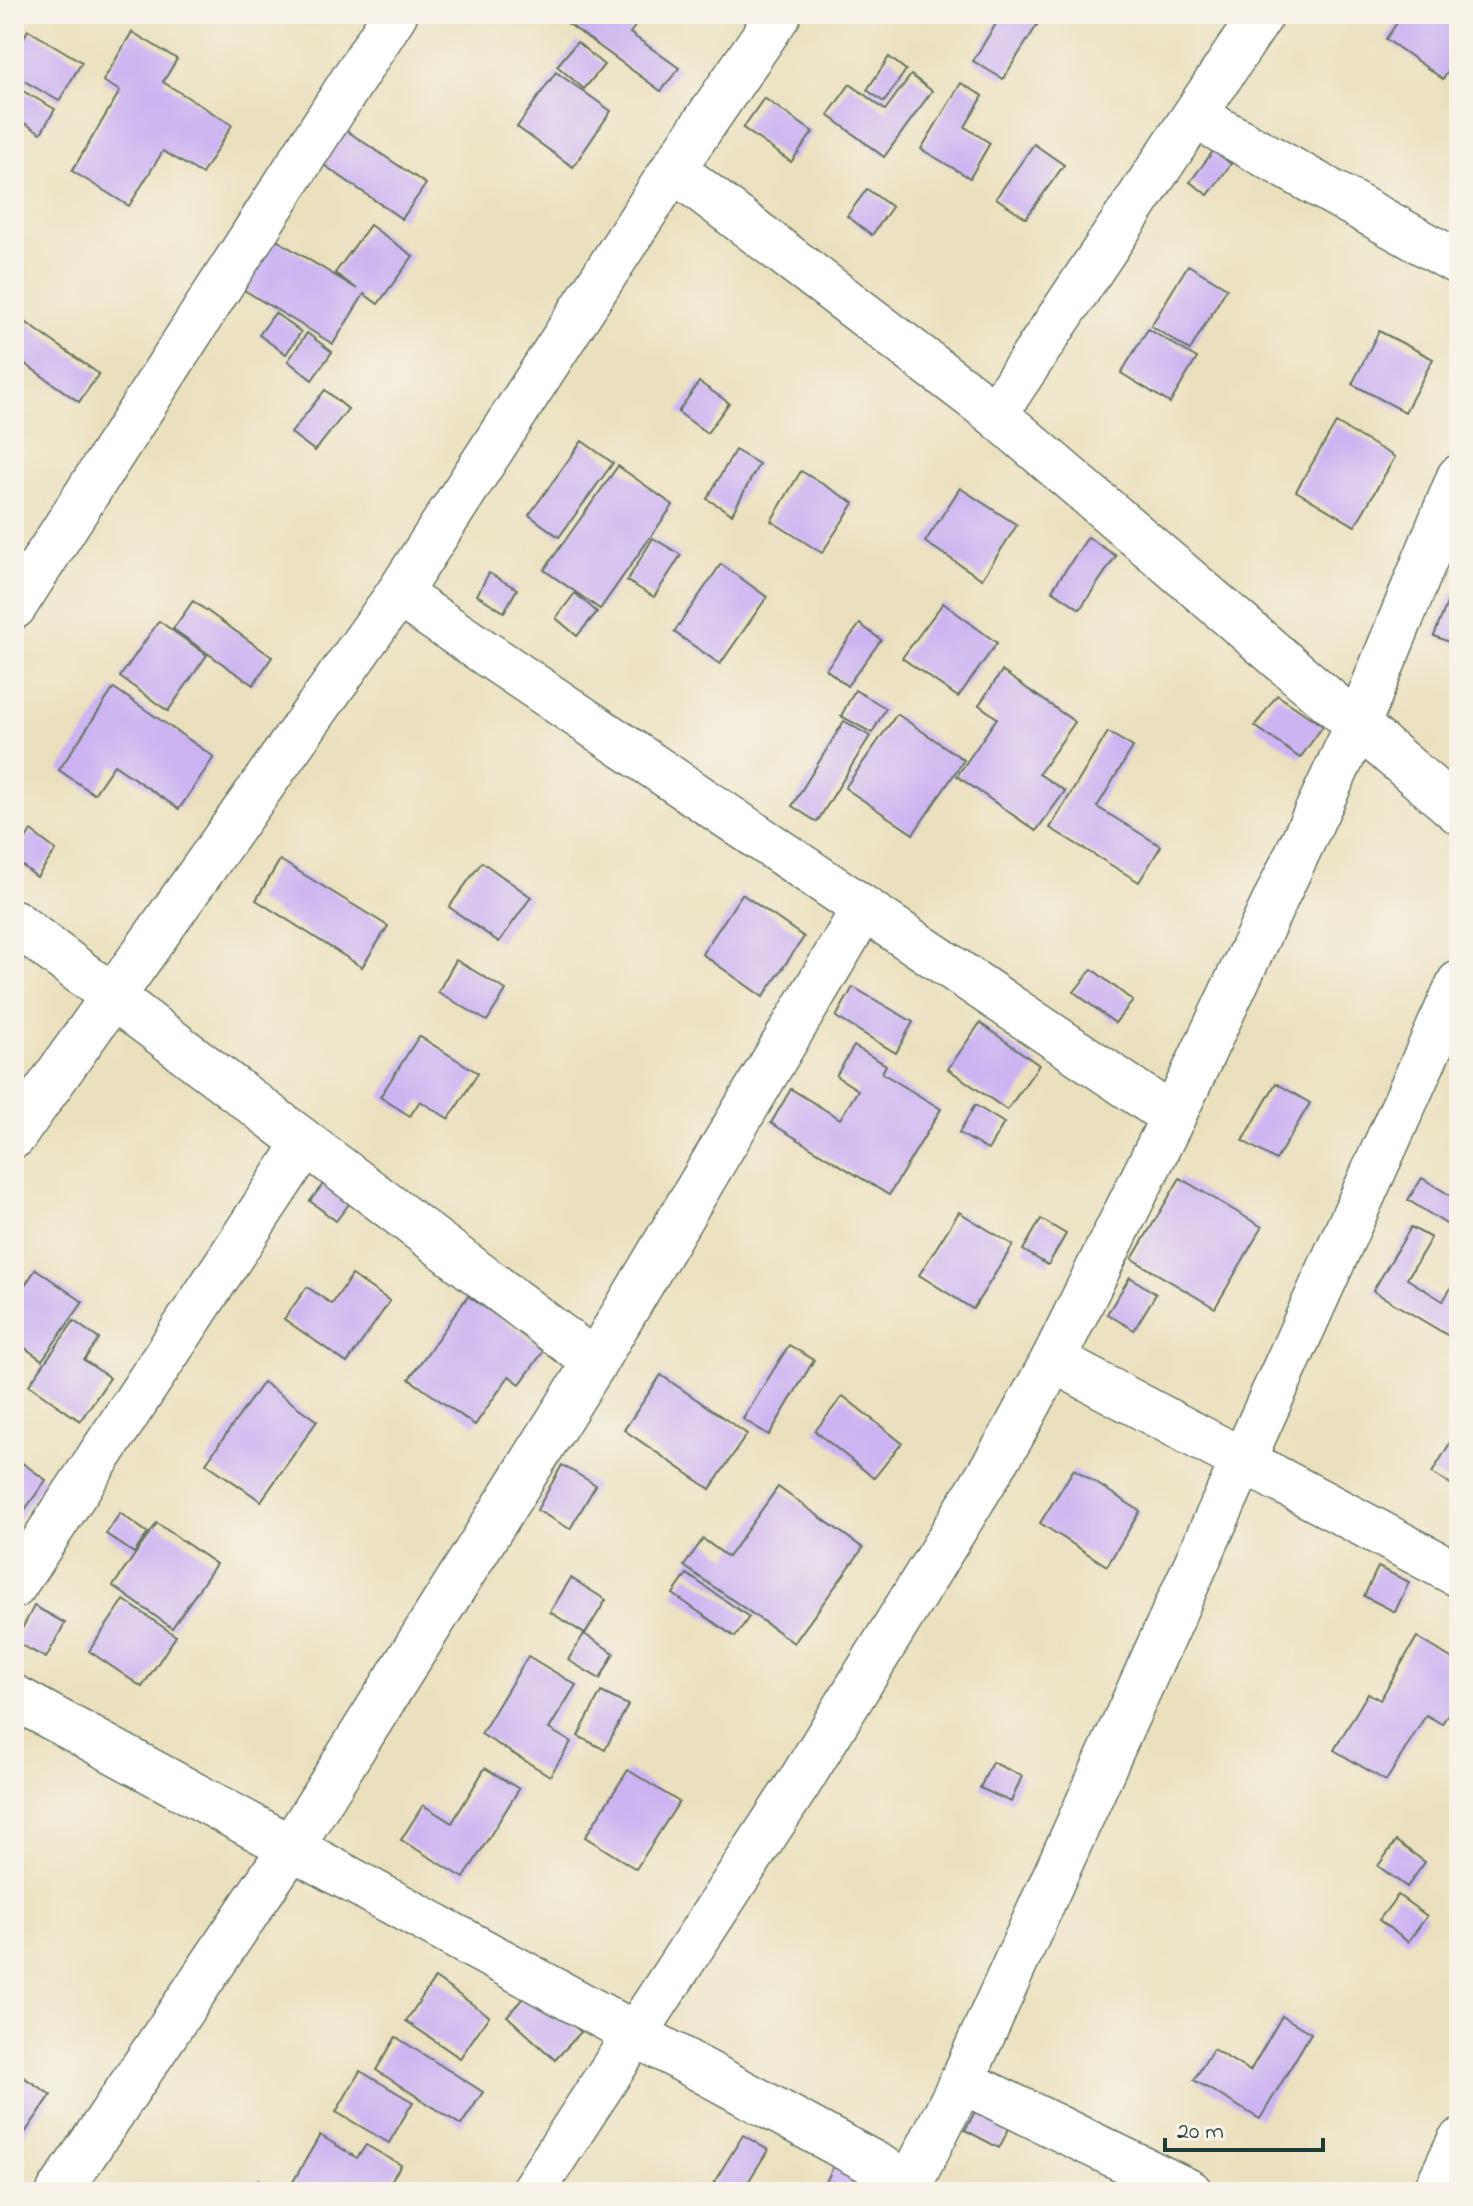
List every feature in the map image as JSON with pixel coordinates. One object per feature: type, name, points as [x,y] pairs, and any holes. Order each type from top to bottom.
[{"type":"street","points":[[14,607],[395,14]]},
{"type":"street","points":[[14,1136],[398,594],[673,169],[779,14]]},
{"type":"street","points":[[995,414],[1262,14]]},
{"type":"street","points":[[1195,116],[1459,263]]},
{"type":"street","points":[[673,169],[995,414],[1459,812]]},
{"type":"street","points":[[532,2192],[799,1783],[1002,1452],[1053,1360],[1173,1117],[1358,724],[1459,477]]},
{"type":"street","points":[[398,594],[1173,1117]]},
{"type":"street","points":[[59,2192],[290,1849],[595,1362],[863,910]]},
{"type":"street","points":[[14,922],[595,1362]]},
{"type":"street","points":[[14,1697],[290,1849],[636,2033],[908,2187],[962,2081],[1459,983]]},
{"type":"street","points":[[14,1586],[305,1144]]},
{"type":"street","points":[[1053,1360],[1459,1575]]},
{"type":"street","points":[[962,2081],[1190,2192]]},
{"type":"street","points":[[1435,2192],[1459,2142]]},
{"type":"building","points":[[555,14],[644,14],[630,33],[679,68],[661,91]]},
{"type":"building","points":[[1002,14],[1044,14],[1003,79],[973,61]]},
{"type":"building","points":[[1403,14],[1449,14],[1459,21],[1459,56],[1443,79],[1386,39]]},
{"type":"building","points":[[28,30],[82,62],[59,101],[14,75],[14,55]]},
{"type":"building","points":[[132,32],[177,59],[163,82],[232,125],[202,174],[163,151],[129,206],[72,171],[120,91],[103,81]]},
{"type":"building","points":[[577,42],[604,65],[584,89],[557,66]]},
{"type":"building","points":[[889,57],[906,70],[884,102],[867,90]]},
{"type":"building","points":[[556,72],[611,111],[573,167],[517,127]]},
{"type":"building","points":[[911,75],[932,91],[884,157],[828,115],[850,84],[885,110]]},
{"type":"building","points":[[961,83],[983,96],[965,127],[990,143],[970,178],[921,149]]},
{"type":"building","points":[[14,86],[55,109],[41,133],[14,117]]},
{"type":"building","points":[[764,98],[813,132],[791,162],[743,128]]},
{"type":"building","points":[[344,129],[426,184],[402,219],[321,163]]},
{"type":"building","points":[[1034,144],[1064,165],[1026,218],[996,198]]},
{"type":"building","points":[[1214,150],[1231,164],[1208,195],[1190,182]]},
{"type":"building","points":[[867,189],[892,207],[872,235],[847,216]]},
{"type":"building","points":[[370,225],[413,256],[378,304],[364,294],[333,344],[239,287],[270,236],[357,289],[335,273]]},
{"type":"building","points":[[1188,265],[1227,288],[1190,350],[1151,326]]},
{"type":"building","points":[[275,313],[301,332],[286,354],[259,335]]},
{"type":"building","points":[[14,314],[99,374],[79,402],[14,356]]},
{"type":"building","points":[[1148,329],[1197,358],[1170,403],[1121,373]]},
{"type":"building","points":[[1379,331],[1433,359],[1405,412],[1352,384]]},
{"type":"building","points":[[307,333],[332,352],[312,380],[288,361]]},
{"type":"building","points":[[699,382],[729,403],[707,433],[678,412]]},
{"type":"building","points":[[325,390],[348,409],[315,451],[291,433]]},
{"type":"building","points":[[1336,423],[1395,457],[1355,526],[1296,491]]},
{"type":"building","points":[[582,441],[613,463],[559,537],[529,515]]},
{"type":"building","points":[[735,450],[759,464],[732,514],[707,499]]},
{"type":"building","points":[[618,466],[673,505],[600,609],[544,570]]},
{"type":"building","points":[[801,471],[854,503],[822,553],[771,521]]},
{"type":"building","points":[[960,488],[1017,525],[982,579],[925,542]]},
{"type":"building","points":[[1088,537],[1116,556],[1080,609],[1052,590]]},
{"type":"building","points":[[653,538],[681,555],[654,597],[627,581]]},
{"type":"building","points":[[721,564],[767,597],[720,664],[674,632]]},
{"type":"building","points":[[489,573],[517,589],[504,612],[477,595]]},
{"type":"building","points":[[575,593],[597,612],[577,636],[556,618]]},
{"type":"building","points":[[1451,593],[1459,597],[1459,646],[1434,636]]},
{"type":"building","points":[[193,601],[272,657],[253,685],[173,629]]},
{"type":"building","points":[[943,603],[997,643],[958,697],[902,658]]},
{"type":"building","points":[[159,621],[207,655],[168,711],[120,677]]},
{"type":"building","points":[[860,624],[881,640],[847,686],[826,669]]},
{"type":"building","points":[[1002,671],[1075,722],[1039,774],[1065,791],[1036,831],[957,776],[997,718],[979,705]]},
{"type":"building","points":[[114,688],[214,757],[179,809],[114,765],[94,794],[59,770]]},
{"type":"building","points":[[855,690],[886,708],[872,733],[841,716]]},
{"type":"building","points":[[1277,695],[1323,726],[1300,758],[1255,726]]},
{"type":"building","points":[[897,714],[964,760],[913,834],[845,788]]},
{"type":"building","points":[[844,721],[870,736],[817,822],[792,806]]},
{"type":"building","points":[[1108,732],[1133,747],[1097,807],[1161,846],[1139,882],[1050,828]]},
{"type":"building","points":[[31,831],[56,850],[37,877],[14,859]]},
{"type":"building","points":[[280,860],[388,926],[362,967],[256,900]]},
{"type":"building","points":[[482,862],[531,897],[499,942],[449,907]]},
{"type":"building","points":[[742,894],[804,937],[763,997],[702,954]]},
{"type":"building","points":[[456,960],[506,990],[487,1021],[438,992]]},
{"type":"building","points":[[1092,969],[1133,1001],[1115,1023],[1074,992]]},
{"type":"building","points":[[853,987],[913,1022],[896,1053],[836,1017]]},
{"type":"building","points":[[980,1023],[1039,1065],[1007,1110],[948,1069]]},
{"type":"building","points":[[419,1036],[478,1073],[449,1119],[420,1101],[410,1116],[380,1097]]},
{"type":"building","points":[[854,1046],[886,1065],[882,1073],[941,1109],[889,1195],[771,1123],[791,1089],[840,1119],[858,1090],[836,1076]]},
{"type":"building","points":[[1276,1083],[1310,1103],[1276,1160],[1243,1141]]},
{"type":"building","points":[[975,1105],[1004,1123],[988,1150],[959,1133]]},
{"type":"building","points":[[330,1175],[356,1195],[336,1221],[310,1201]]},
{"type":"building","points":[[1180,1178],[1262,1227],[1215,1308],[1132,1259]]},
{"type":"building","points":[[1422,1178],[1459,1201],[1459,1232],[1408,1200]]},
{"type":"building","points":[[959,1212],[1013,1245],[973,1309],[919,1275]]},
{"type":"building","points":[[1041,1219],[1066,1234],[1048,1265],[1023,1250]]},
{"type":"building","points":[[1411,1227],[1431,1238],[1407,1279],[1443,1301],[1459,1275],[1459,1342],[1373,1291]]},
{"type":"building","points":[[36,1269],[83,1302],[42,1360],[14,1340],[14,1301]]},
{"type":"building","points":[[352,1275],[390,1301],[347,1363],[284,1319],[307,1287],[332,1304]]},
{"type":"building","points":[[1130,1277],[1156,1294],[1134,1330],[1107,1314]]},
{"type":"building","points":[[468,1296],[545,1349],[520,1384],[509,1376],[475,1425],[409,1379]]},
{"type":"building","points":[[74,1321],[99,1339],[84,1360],[110,1378],[80,1421],[29,1385]]},
{"type":"building","points":[[14,1345],[23,1351],[14,1364]]},
{"type":"building","points":[[789,1345],[814,1360],[769,1435],[743,1419]]},
{"type":"building","points":[[661,1375],[747,1434],[710,1489],[624,1430]]},
{"type":"building","points":[[263,1382],[317,1421],[261,1501],[206,1463]]},
{"type":"building","points":[[843,1396],[902,1443],[874,1478],[815,1431]]},
{"type":"building","points":[[1459,1428],[1459,1489],[1432,1473]]},
{"type":"building","points":[[14,1457],[46,1480],[14,1525]]},
{"type":"building","points":[[562,1465],[596,1485],[570,1529],[537,1510]]},
{"type":"building","points":[[1074,1469],[1140,1511],[1107,1566],[1040,1523]]},
{"type":"building","points":[[778,1487],[863,1548],[794,1643],[684,1566],[703,1539],[728,1557]]},
{"type":"building","points":[[120,1513],[148,1533],[134,1553],[106,1534]]},
{"type":"building","points":[[157,1523],[216,1564],[172,1628],[113,1586]]},
{"type":"building","points":[[1378,1567],[1409,1582],[1395,1612],[1364,1596]]},
{"type":"building","points":[[687,1574],[749,1617],[735,1637],[673,1594]]},
{"type":"building","points":[[571,1578],[606,1600],[585,1634],[550,1612]]},
{"type":"building","points":[[124,1600],[176,1636],[142,1687],[89,1651]]},
{"type":"building","points":[[34,1606],[65,1623],[46,1658],[15,1642]]},
{"type":"building","points":[[584,1634],[614,1653],[600,1679],[568,1660]]},
{"type":"building","points":[[1417,1637],[1459,1663],[1459,1695],[1442,1724],[1426,1715],[1386,1781],[1334,1750],[1368,1693],[1380,1700]]},
{"type":"building","points":[[528,1656],[576,1685],[549,1729],[571,1742],[550,1776],[481,1734]]},
{"type":"building","points":[[601,1692],[628,1705],[605,1750],[578,1736]]},
{"type":"building","points":[[992,1762],[1022,1776],[1011,1802],[980,1788]]},
{"type":"building","points":[[485,1768],[519,1789],[464,1878],[401,1840],[423,1805],[452,1823]]},
{"type":"building","points":[[628,1770],[679,1802],[636,1869],[585,1837]]},
{"type":"building","points":[[1396,1841],[1425,1862],[1407,1887],[1378,1866]]},
{"type":"building","points":[[1398,1895],[1427,1916],[1408,1942],[1379,1920]]},
{"type":"building","points":[[435,1978],[489,2016],[460,2058],[406,2021]]},
{"type":"building","points":[[532,1988],[581,2032],[555,2060],[507,2016]]},
{"type":"building","points":[[1282,2016],[1311,2033],[1260,2119],[1194,2080],[1213,2049],[1250,2071]]},
{"type":"building","points":[[396,2037],[483,2092],[461,2125],[376,2070]]},
{"type":"building","points":[[14,2071],[51,2095],[20,2140],[14,2136]]},
{"type":"building","points":[[360,2071],[413,2102],[389,2143],[336,2112]]},
{"type":"building","points":[[981,2101],[1014,2119],[999,2148],[965,2130]]},
{"type":"building","points":[[320,2135],[357,2158],[366,2145],[401,2165],[384,2192],[298,2192],[290,2187]]},
{"type":"building","points":[[743,2135],[768,2150],[742,2192],[708,2192]]},
{"type":"building","points":[[835,2162],[872,2180],[866,2192],[822,2192]]},
{"type":"building","points":[[259,2179],[278,2192],[250,2192]]}]
